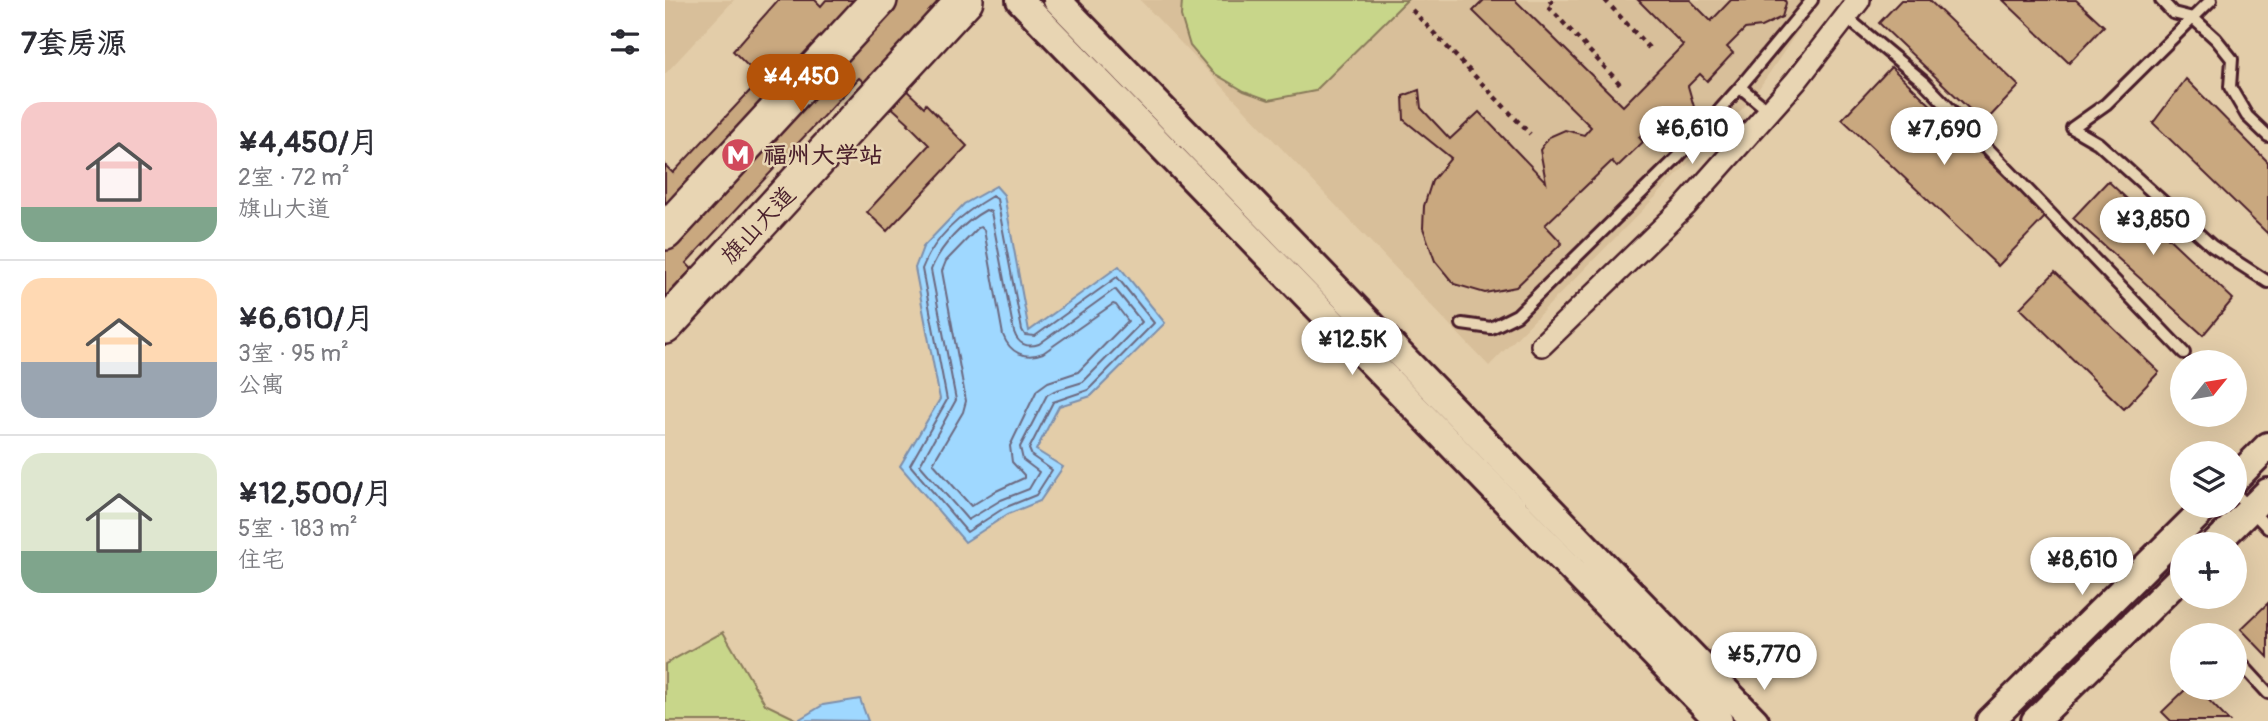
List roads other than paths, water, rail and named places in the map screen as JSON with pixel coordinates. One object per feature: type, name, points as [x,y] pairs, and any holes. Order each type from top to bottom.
[{"type":"highway","points":[[665,232],[879,0]]},
{"type":"highway","name":"旗山大道","points":[[665,326],[965,0]]},
{"type":"street","points":[[1020,0],[1727,711],[1755,721]]},
{"type":"street","points":[[1057,0],[1727,711],[1765,721]]},
{"type":"street","points":[[1542,345],[1685,206],[1796,81],[1853,8]]},
{"type":"street","points":[[2247,467],[2268,446]]},
{"type":"street","points":[[2228,532],[2255,506]]},
{"type":"street","points":[[1990,721],[2195,518]]},
{"type":"street","points":[[2035,721],[2170,588]]},
{"type":"street","points":[[1976,721],[2032,679]]},
{"type":"lane","points":[[1462,324],[1491,328],[1517,315],[1678,157],[1741,87],[1812,0]]},
{"type":"lane","points":[[2161,0],[2173,13],[2193,18],[2216,39],[2232,59],[2230,87],[2247,117],[2268,136]]},
{"type":"lane","points":[[2211,0],[2106,104],[2072,128],[2098,143],[2212,246],[2268,282]]},
{"type":"lane","points":[[1853,8],[2181,350]]},
{"type":"lane","points":[[1741,87],[1769,111]]},
{"type":"lane","points":[[2247,670],[2268,693]]},
{"type":"water","points":[[996,186],[1004,195],[1029,331],[1119,266],[1165,323],[1091,396],[1059,406],[1036,450],[1063,467],[1040,501],[1008,514],[965,542],[900,466],[940,399],[915,268],[923,247],[964,204]]},
{"type":"water","points":[[860,699],[868,721],[798,720],[823,705]]},
{"type":"place","name":"福州大学站","points":[[738,155]]}]
